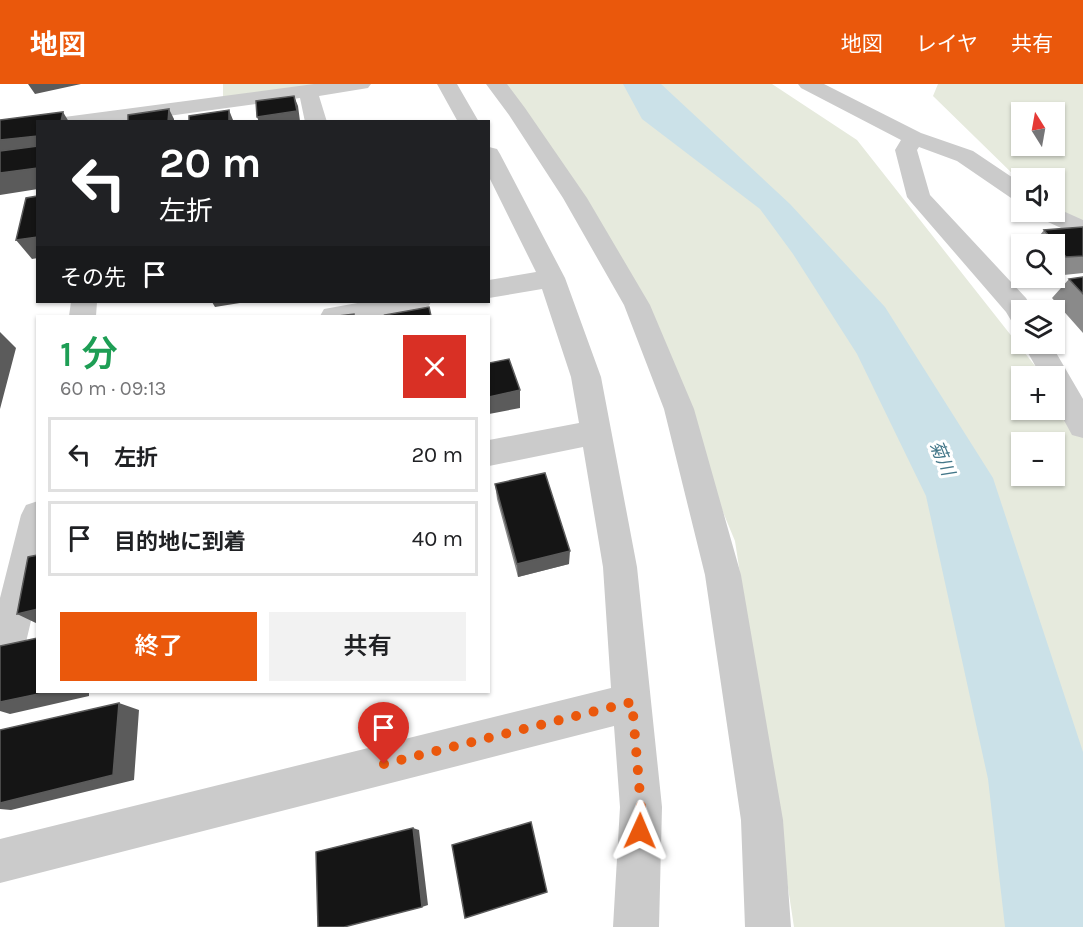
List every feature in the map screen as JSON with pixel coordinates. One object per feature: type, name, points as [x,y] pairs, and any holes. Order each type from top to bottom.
[{"type":"street","points":[[115,119],[361,84]]},
{"type":"street","points":[[447,84],[468,120]]},
{"type":"street","points":[[496,84],[518,112],[575,198],[632,295],[680,408],[723,575],[762,820],[768,927]]},
{"type":"street","points":[[808,84],[913,138],[965,156],[1011,187]]},
{"type":"street","points":[[308,91],[315,120]]},
{"type":"street","points":[[913,138],[906,150],[919,197],[1012,300]]},
{"type":"street","points":[[490,156],[552,278],[586,377],[620,567],[641,807],[636,927]]},
{"type":"street","points":[[1065,221],[1083,230]]},
{"type":"street","points":[[490,289],[552,278]]},
{"type":"street","points":[[337,315],[364,306],[404,303]]},
{"type":"street","points":[[1043,354],[1083,426]]},
{"type":"street","points":[[490,453],[596,432]]},
{"type":"street","points":[[0,672],[35,535]]},
{"type":"street","points":[[0,861],[632,702]]},
{"type":"shaded area","points":[[223,84],[322,84],[223,98]]},
{"type":"shaded area","points":[[496,84],[772,84],[857,140],[1011,335],[1011,354],[1026,354],[1035,366],[1011,366],[1011,420],[1065,420],[1065,405],[1083,428],[1083,927],[794,927],[735,541],[637,305]]},
{"type":"shaded area","points":[[938,84],[1083,84],[1083,224],[1065,213],[1065,168],[1011,168],[1011,172],[933,96]]},
{"type":"water","name":"菊川","points":[[623,84],[661,84],[790,204],[885,307],[993,478],[1083,752],[1083,927],[1005,927],[988,779],[926,496],[857,354],[793,254],[760,209],[642,119]]},
{"type":"building","points":[[294,96],[297,111],[257,117],[256,101]]},
{"type":"building","points":[[169,109],[168,120],[128,120],[128,115]]},
{"type":"building","points":[[229,110],[229,120],[189,120],[189,116]]},
{"type":"building","points":[[63,112],[61,120],[36,120],[36,136],[0,140],[0,120]]},
{"type":"building","points":[[36,146],[36,168],[0,173],[0,151]]},
{"type":"building","points":[[36,196],[36,237],[16,240],[26,198]]},
{"type":"building","points":[[1083,227],[1083,256],[1066,257],[1065,234],[1047,234],[1044,230]]},
{"type":"building","points":[[1083,277],[1083,294],[1069,279]]},
{"type":"building","points":[[429,307],[431,315],[385,315]]},
{"type":"building","points":[[509,359],[520,390],[490,397],[490,363]]},
{"type":"building","points":[[545,473],[570,551],[517,564],[495,484]]},
{"type":"building","points":[[36,555],[36,609],[17,614],[28,557]]},
{"type":"building","points":[[36,638],[36,693],[43,693],[0,702],[0,646]]},
{"type":"building","points":[[119,703],[113,775],[0,803],[0,730]]},
{"type":"building","points":[[531,822],[547,892],[465,918],[452,845]]},
{"type":"building","points":[[413,828],[422,907],[344,927],[318,927],[316,852]]},
{"type":"route","points":[[384,764],[632,702],[641,807],[640,831]]}]
